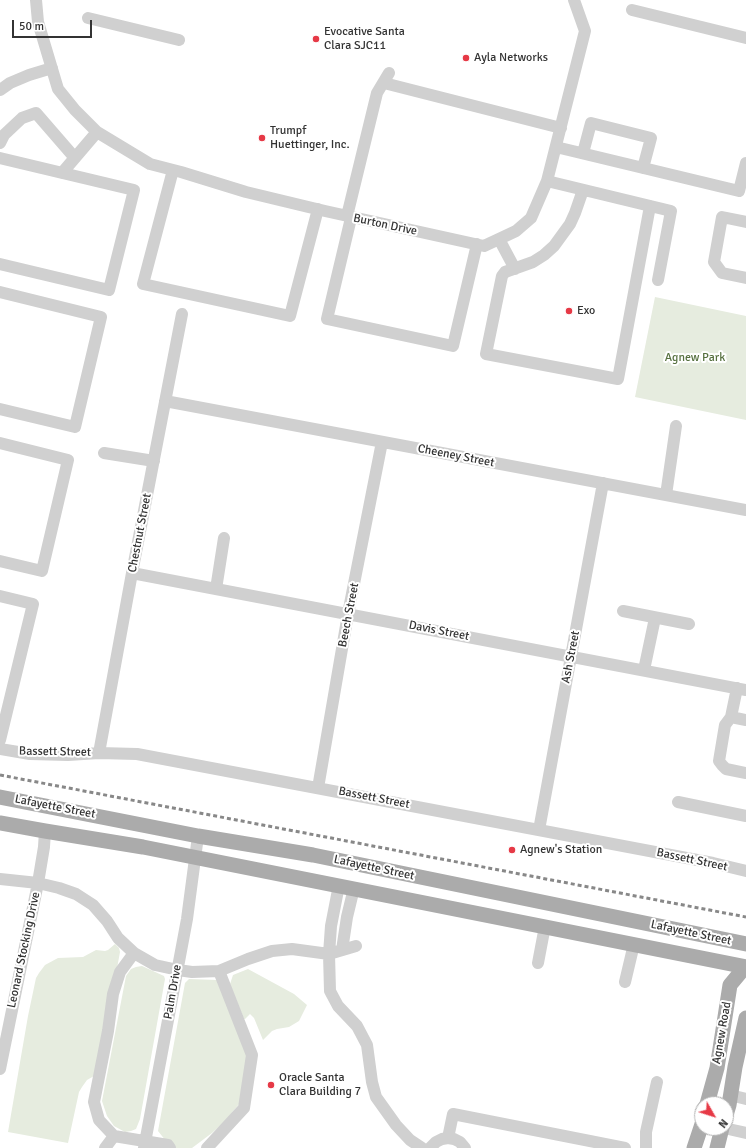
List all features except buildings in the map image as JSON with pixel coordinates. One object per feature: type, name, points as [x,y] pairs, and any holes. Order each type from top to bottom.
[{"type":"main road","name":"Lafayette Street","points":[[0,797],[198,836],[321,857],[746,944]]},
{"type":"main road","name":"Lafayette Street","points":[[0,822],[196,857],[746,966]]},
{"type":"main road","name":"Agnew Road","points":[[709,1096],[717,1068],[730,985],[746,966]]},
{"type":"main road","name":"Agnew Road","points":[[730,1095],[746,1018]]},
{"type":"main road","points":[[694,1148],[698,1136]]},
{"type":"main road","points":[[717,1148],[721,1136]]},
{"type":"street","name":"Burton Drive","points":[[36,0],[38,22],[58,89],[75,110],[97,132],[150,164],[246,192],[349,217],[484,246],[516,231],[531,218],[547,181],[585,31],[574,0]]},
{"type":"street","points":[[632,10],[746,38]]},
{"type":"street","points":[[88,18],[179,40]]},
{"type":"street","points":[[0,90],[10,83],[52,68]]},
{"type":"street","points":[[477,244],[454,346],[327,319],[377,93],[386,78],[561,128]]},
{"type":"street","points":[[0,143],[4,135],[22,118],[36,113],[75,158]]},
{"type":"street","points":[[583,153],[591,123],[651,138],[643,168]]},
{"type":"street","points":[[62,172],[97,132]]},
{"type":"street","points":[[556,147],[739,191],[746,163]]},
{"type":"street","points":[[0,158],[134,190],[110,290],[0,264]]},
{"type":"street","points":[[173,170],[144,284],[290,316],[318,209]]},
{"type":"street","points":[[547,181],[671,211],[658,280]]},
{"type":"street","points":[[583,190],[575,213],[566,230],[554,246],[533,262],[505,272],[502,276],[486,354],[618,379],[650,206]]},
{"type":"street","points":[[746,222],[722,217],[714,262],[722,273],[746,278]]},
{"type":"street","points":[[500,239],[515,269]]},
{"type":"street","points":[[0,292],[102,317],[74,427],[0,409]]},
{"type":"street","name":"Chestnut Street","points":[[100,753],[132,573],[182,314]]},
{"type":"street","name":"Cheeney Street","points":[[165,401],[746,510]]},
{"type":"street","points":[[666,495],[676,426]]},
{"type":"street","name":"Beech Street","points":[[318,788],[348,614],[382,442]]},
{"type":"street","points":[[0,443],[68,460],[42,571],[0,561]]},
{"type":"street","points":[[104,453],[154,461]]},
{"type":"street","name":"Ash Street","points":[[539,830],[604,484]]},
{"type":"street","points":[[216,589],[224,538]]},
{"type":"street","name":"Davis Street","points":[[132,573],[741,689]]},
{"type":"street","points":[[0,596],[33,604],[0,740]]},
{"type":"street","points":[[623,611],[689,624]]},
{"type":"street","points":[[644,670],[655,618]]},
{"type":"street","points":[[741,689],[731,717],[725,725],[719,761],[726,769],[746,773]]},
{"type":"street","points":[[731,717],[746,720]]},
{"type":"street","name":"Bassett Street","points":[[0,749],[30,754],[137,754],[713,863],[746,871]]},
{"type":"street","points":[[678,802],[746,816]]},
{"type":"street","name":"Leonard Stocking Drive","points":[[0,1069],[38,883],[45,831]]},
{"type":"street","name":"Palm Drive","points":[[145,1145],[187,919],[198,836]]},
{"type":"street","points":[[0,879],[38,883],[76,894],[93,905],[107,921],[118,938],[134,953],[155,964],[178,970],[192,972],[219,971],[272,951],[292,949],[329,954],[356,946]]},
{"type":"street","points":[[339,885],[331,926],[329,954],[330,991],[338,1006],[357,1026],[367,1045],[372,1082],[376,1097],[396,1125],[410,1140],[422,1148]]},
{"type":"street","points":[[342,950],[354,888]]},
{"type":"street","points":[[538,963],[545,926]]},
{"type":"street","points":[[625,982],[634,944]]},
{"type":"street","points":[[134,953],[120,972],[113,994],[108,1031],[94,1102],[99,1120],[114,1136],[145,1145],[168,1145],[170,1148]]},
{"type":"street","points":[[207,1148],[244,1108],[252,1055],[219,971]]},
{"type":"street","points":[[646,1148],[646,1132],[656,1082]]},
{"type":"street","points":[[730,1095],[746,1099]]},
{"type":"street","points":[[448,1138],[453,1114],[625,1148]]},
{"type":"street","points":[[734,1130],[746,1133]]},
{"type":"street","points":[[106,1148],[114,1136]]},
{"type":"street","points":[[430,1148],[436,1142],[448,1138],[460,1142],[465,1148]]},
{"type":"green space","name":"Agnew Park","points":[[655,297],[746,316],[746,420],[635,397]]},
{"type":"green space","points":[[115,944],[119,948],[120,952],[102,1050],[94,1076],[87,1080],[79,1092],[68,1143],[8,1132],[36,978],[45,965],[58,958],[83,957],[96,950],[108,950]]},
{"type":"green space","points":[[142,966],[164,976],[165,979],[140,1119],[136,1129],[125,1132],[114,1126],[107,1116],[102,1101],[126,976],[131,969]]},
{"type":"green space","points":[[248,969],[294,994],[307,1005],[299,1021],[289,1027],[272,1031],[263,1040],[254,1018],[250,1014],[244,1019],[230,984],[233,975]]},
{"type":"green space","points":[[189,979],[217,980],[248,1055],[240,1103],[224,1122],[192,1148],[175,1148],[166,1141],[158,1131],[185,983]]},
{"type":"railway","points":[[0,775],[746,917]]},
{"type":"place","name":"Evocative Santa Clara SJC11","points":[[316,39]]},
{"type":"place","name":"Ayla Networks","points":[[466,58]]},
{"type":"place","name":"Trumpf Huettinger, Inc.","points":[[262,138]]},
{"type":"place","name":"Exo","points":[[569,311]]},
{"type":"place","name":"Agnew's Station","points":[[512,850]]},
{"type":"place","name":"Oracle Santa Clara Building 7","points":[[271,1085]]}]
